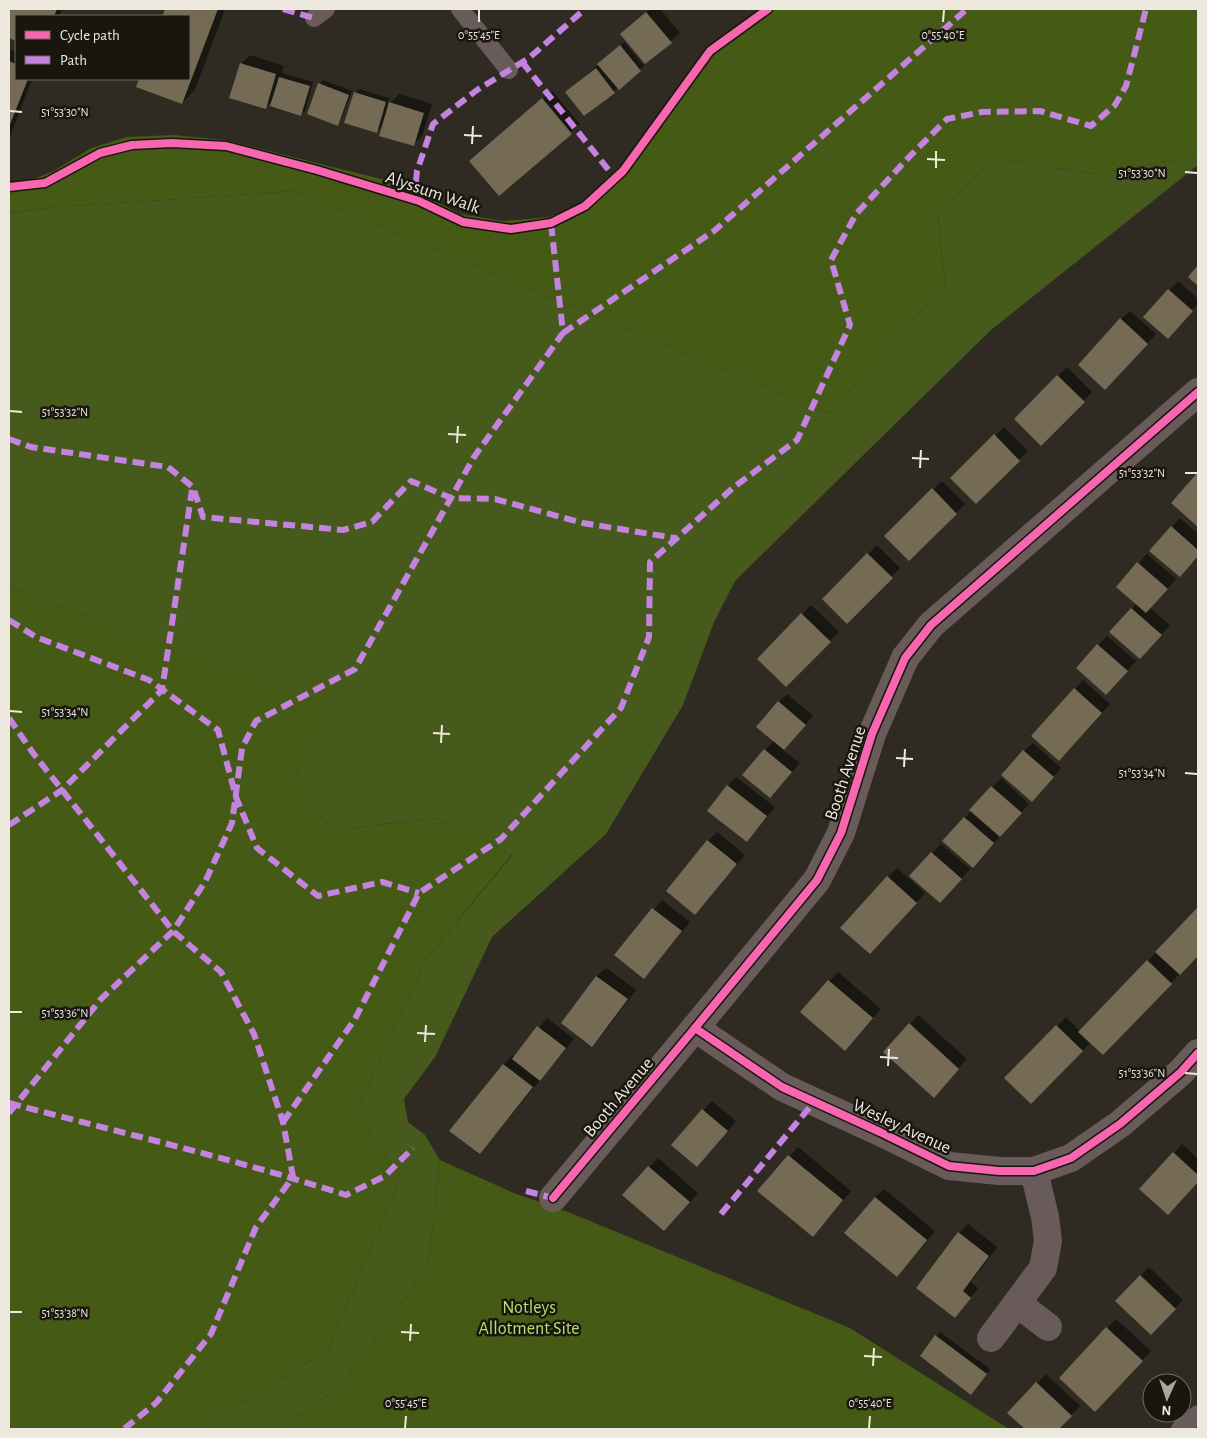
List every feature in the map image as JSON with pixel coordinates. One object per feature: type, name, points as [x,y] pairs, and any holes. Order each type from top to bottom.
[{"type":"street","name":"Booth Avenue","points":[[552,1198],[817,880],[841,833],[872,734],[905,658],[931,625],[1198,392]]},
{"type":"street","name":"Wesley Avenue","points":[[695,1028],[782,1087],[949,1166],[999,1171],[1034,1171],[1071,1158],[1193,1070]]},
{"type":"street","points":[[991,1338],[1043,1268],[1048,1241],[1045,1217],[1034,1171]]},
{"type":"street","points":[[1017,1303],[1048,1327]]},
{"type":"lane","points":[[460,9],[509,70]]},
{"type":"lane","points":[[1180,1429],[1198,1414]]},
{"type":"green space","points":[[760,9],[1198,9],[1198,157],[1092,174],[993,158],[938,216],[945,284],[829,414],[295,191],[58,207],[9,213],[9,183],[27,181],[52,172],[91,148],[127,137],[174,135],[225,140],[405,185],[460,214],[502,221],[549,217],[570,209],[594,194],[629,156],[697,60]]},
{"type":"green space","points":[[1198,157],[1198,165],[991,330],[735,581],[714,622],[683,705],[606,834],[492,937],[435,1057],[404,1099],[408,1122],[425,1135],[440,1160],[428,1266],[339,1387],[278,1429],[201,1429],[328,1350],[401,1177],[361,1121],[361,1101],[427,958],[513,854],[436,818],[332,830],[293,781],[334,706],[9,587],[9,213],[58,207],[295,191],[829,414],[945,284],[938,216],[993,158],[1092,174]]},
{"type":"green space","points":[[9,587],[335,706],[293,781],[332,830],[436,818],[513,853],[427,958],[361,1101],[361,1121],[401,1177],[328,1350],[201,1429],[9,1429]]},
{"type":"green space","name":"Notleys Allotment Site","points":[[440,1160],[514,1193],[568,1212],[850,1328],[1009,1429],[278,1429],[339,1387],[428,1266]]},
{"type":"building","points":[[11,9],[57,9],[54,15],[15,15],[15,41],[9,38],[9,15]]},
{"type":"building","points":[[165,9],[218,9],[182,104],[136,87],[139,80],[190,80],[190,15],[162,15]]},
{"type":"building","points":[[646,12],[672,43],[645,64],[620,34]]},
{"type":"building","points":[[620,45],[641,71],[619,90],[597,64]]},
{"type":"building","points":[[9,61],[15,64],[15,80],[28,80],[9,127]]},
{"type":"building","points":[[240,63],[276,74],[266,109],[229,98]]},
{"type":"building","points":[[596,68],[615,93],[584,116],[565,92]]},
{"type":"building","points":[[279,77],[310,86],[301,116],[270,106]]},
{"type":"building","points":[[318,83],[349,95],[338,126],[307,114]]},
{"type":"building","points":[[354,92],[386,102],[377,133],[344,123]]},
{"type":"building","points":[[542,98],[572,134],[499,196],[469,161]]},
{"type":"building","points":[[389,102],[424,113],[414,146],[379,136]]},
{"type":"building","points":[[1198,265],[1198,286],[1188,277]]},
{"type":"building","points":[[1168,289],[1193,311],[1168,339],[1143,317]]},
{"type":"building","points":[[1120,318],[1148,344],[1105,390],[1078,365]]},
{"type":"building","points":[[1057,375],[1085,402],[1041,446],[1014,419]]},
{"type":"building","points":[[994,434],[1020,461],[976,504],[950,478]]},
{"type":"building","points":[[1198,472],[1198,527],[1171,503]]},
{"type":"building","points":[[932,488],[957,514],[909,561],[884,536]]},
{"type":"building","points":[[1171,526],[1198,550],[1198,556],[1180,577],[1149,551]]},
{"type":"building","points":[[867,553],[893,578],[847,624],[822,599]]},
{"type":"building","points":[[1137,562],[1168,589],[1146,613],[1116,587]]},
{"type":"building","points":[[1131,608],[1162,635],[1140,659],[1109,632]]},
{"type":"building","points":[[801,613],[831,642],[786,687],[757,659]]},
{"type":"building","points":[[1097,644],[1128,671],[1106,695],[1076,668]]},
{"type":"building","points":[[1074,688],[1102,713],[1059,761],[1031,736]]},
{"type":"building","points":[[778,701],[806,725],[784,750],[756,727]]},
{"type":"building","points":[[764,749],[792,772],[770,798],[742,775]]},
{"type":"building","points":[[1023,750],[1054,777],[1032,802],[1001,775]]},
{"type":"building","points":[[727,785],[767,816],[747,842],[707,811]]},
{"type":"building","points":[[991,786],[1022,813],[1000,837],[969,810]]},
{"type":"building","points":[[964,817],[994,843],[973,868],[942,841]]},
{"type":"building","points":[[707,840],[737,864],[695,915],[666,891]]},
{"type":"building","points":[[931,852],[962,879],[940,903],[909,876]]},
{"type":"building","points":[[887,876],[917,903],[870,954],[840,928]]},
{"type":"building","points":[[1198,907],[1198,956],[1180,975],[1155,952]]},
{"type":"building","points":[[652,908],[682,931],[644,979],[614,955]]},
{"type":"building","points":[[1147,960],[1172,984],[1103,1055],[1078,1032]]},
{"type":"building","points":[[596,976],[628,999],[592,1047],[561,1023]]},
{"type":"building","points":[[828,980],[873,1018],[845,1051],[800,1012]]},
{"type":"building","points":[[909,1023],[959,1069],[934,1098],[883,1052]]},
{"type":"building","points":[[1056,1025],[1083,1051],[1031,1104],[1004,1078]]},
{"type":"building","points":[[537,1026],[566,1048],[540,1081],[512,1059]]},
{"type":"building","points":[[503,1064],[533,1087],[480,1154],[449,1131]]},
{"type":"building","points":[[702,1109],[728,1131],[697,1167],[671,1145]]},
{"type":"building","points":[[1173,1152],[1198,1175],[1198,1182],[1168,1215],[1139,1189]]},
{"type":"building","points":[[788,1155],[843,1200],[813,1237],[757,1191]]},
{"type":"building","points":[[648,1166],[690,1202],[664,1231],[622,1195]]},
{"type":"building","points":[[875,1197],[927,1240],[897,1277],[844,1233]]},
{"type":"building","points":[[958,1232],[989,1256],[963,1291],[971,1298],[955,1318],[916,1288]]},
{"type":"building","points":[[1140,1275],[1176,1309],[1151,1335],[1115,1301]]},
{"type":"building","points":[[1106,1327],[1143,1361],[1095,1412],[1059,1378]]},
{"type":"building","points":[[935,1335],[987,1374],[971,1395],[920,1356]]},
{"type":"building","points":[[1036,1382],[1072,1416],[1059,1429],[1025,1429],[1007,1413]]},
{"type":"marked path","points":[[283,9],[314,18]]},
{"type":"marked path","points":[[414,200],[417,171],[433,124],[477,90],[529,58],[585,9]]},
{"type":"marked path","points":[[563,333],[714,231],[967,9]]},
{"type":"marked path","points":[[283,1122],[355,1019],[419,893],[501,839],[621,708],[649,637],[650,562],[734,487],[797,440],[850,325],[831,260],[856,214],[947,119],[982,112],[1040,111],[1091,126],[1115,105],[1126,86],[1146,9]]},
{"type":"marked path","points":[[522,62],[615,178]]},
{"type":"marked path","points":[[9,1113],[101,999],[173,931],[205,882],[232,823],[242,748],[256,721],[355,669],[474,457],[563,333],[551,223]]},
{"type":"marked path","points":[[9,439],[31,447],[168,467],[193,487],[203,517],[343,530],[372,522],[411,481],[451,498],[495,499],[583,523],[675,538]]},
{"type":"marked path","points":[[9,825],[62,790],[162,690],[192,490]]},
{"type":"marked path","points":[[9,620],[36,637],[149,680],[218,730],[236,797],[257,848],[318,896],[382,882],[419,893]]},
{"type":"marked path","points":[[9,718],[33,753],[173,931],[221,972],[254,1034],[283,1122],[293,1177],[256,1227],[211,1334],[156,1403],[124,1429]]},
{"type":"marked path","points":[[721,1214],[814,1102]]},
{"type":"marked path","points":[[9,1103],[220,1158],[346,1195],[385,1176],[413,1148]]},
{"type":"marked path","points":[[526,1191],[553,1198]]},
{"type":"cycle path","name":"Alyssum Walk","points":[[9,187],[45,183],[100,153],[132,145],[172,143],[226,146],[317,170],[419,201],[463,222],[511,229],[551,223],[585,206],[623,171],[710,51],[768,9]]},
{"type":"cycle path","points":[[553,1198],[817,880],[841,833],[872,734],[905,658],[931,625],[1198,392]]},
{"type":"cycle path","points":[[695,1028],[782,1087],[949,1166],[999,1171],[1034,1171],[1071,1158],[1120,1124],[1181,1072],[1198,1053]]}]
